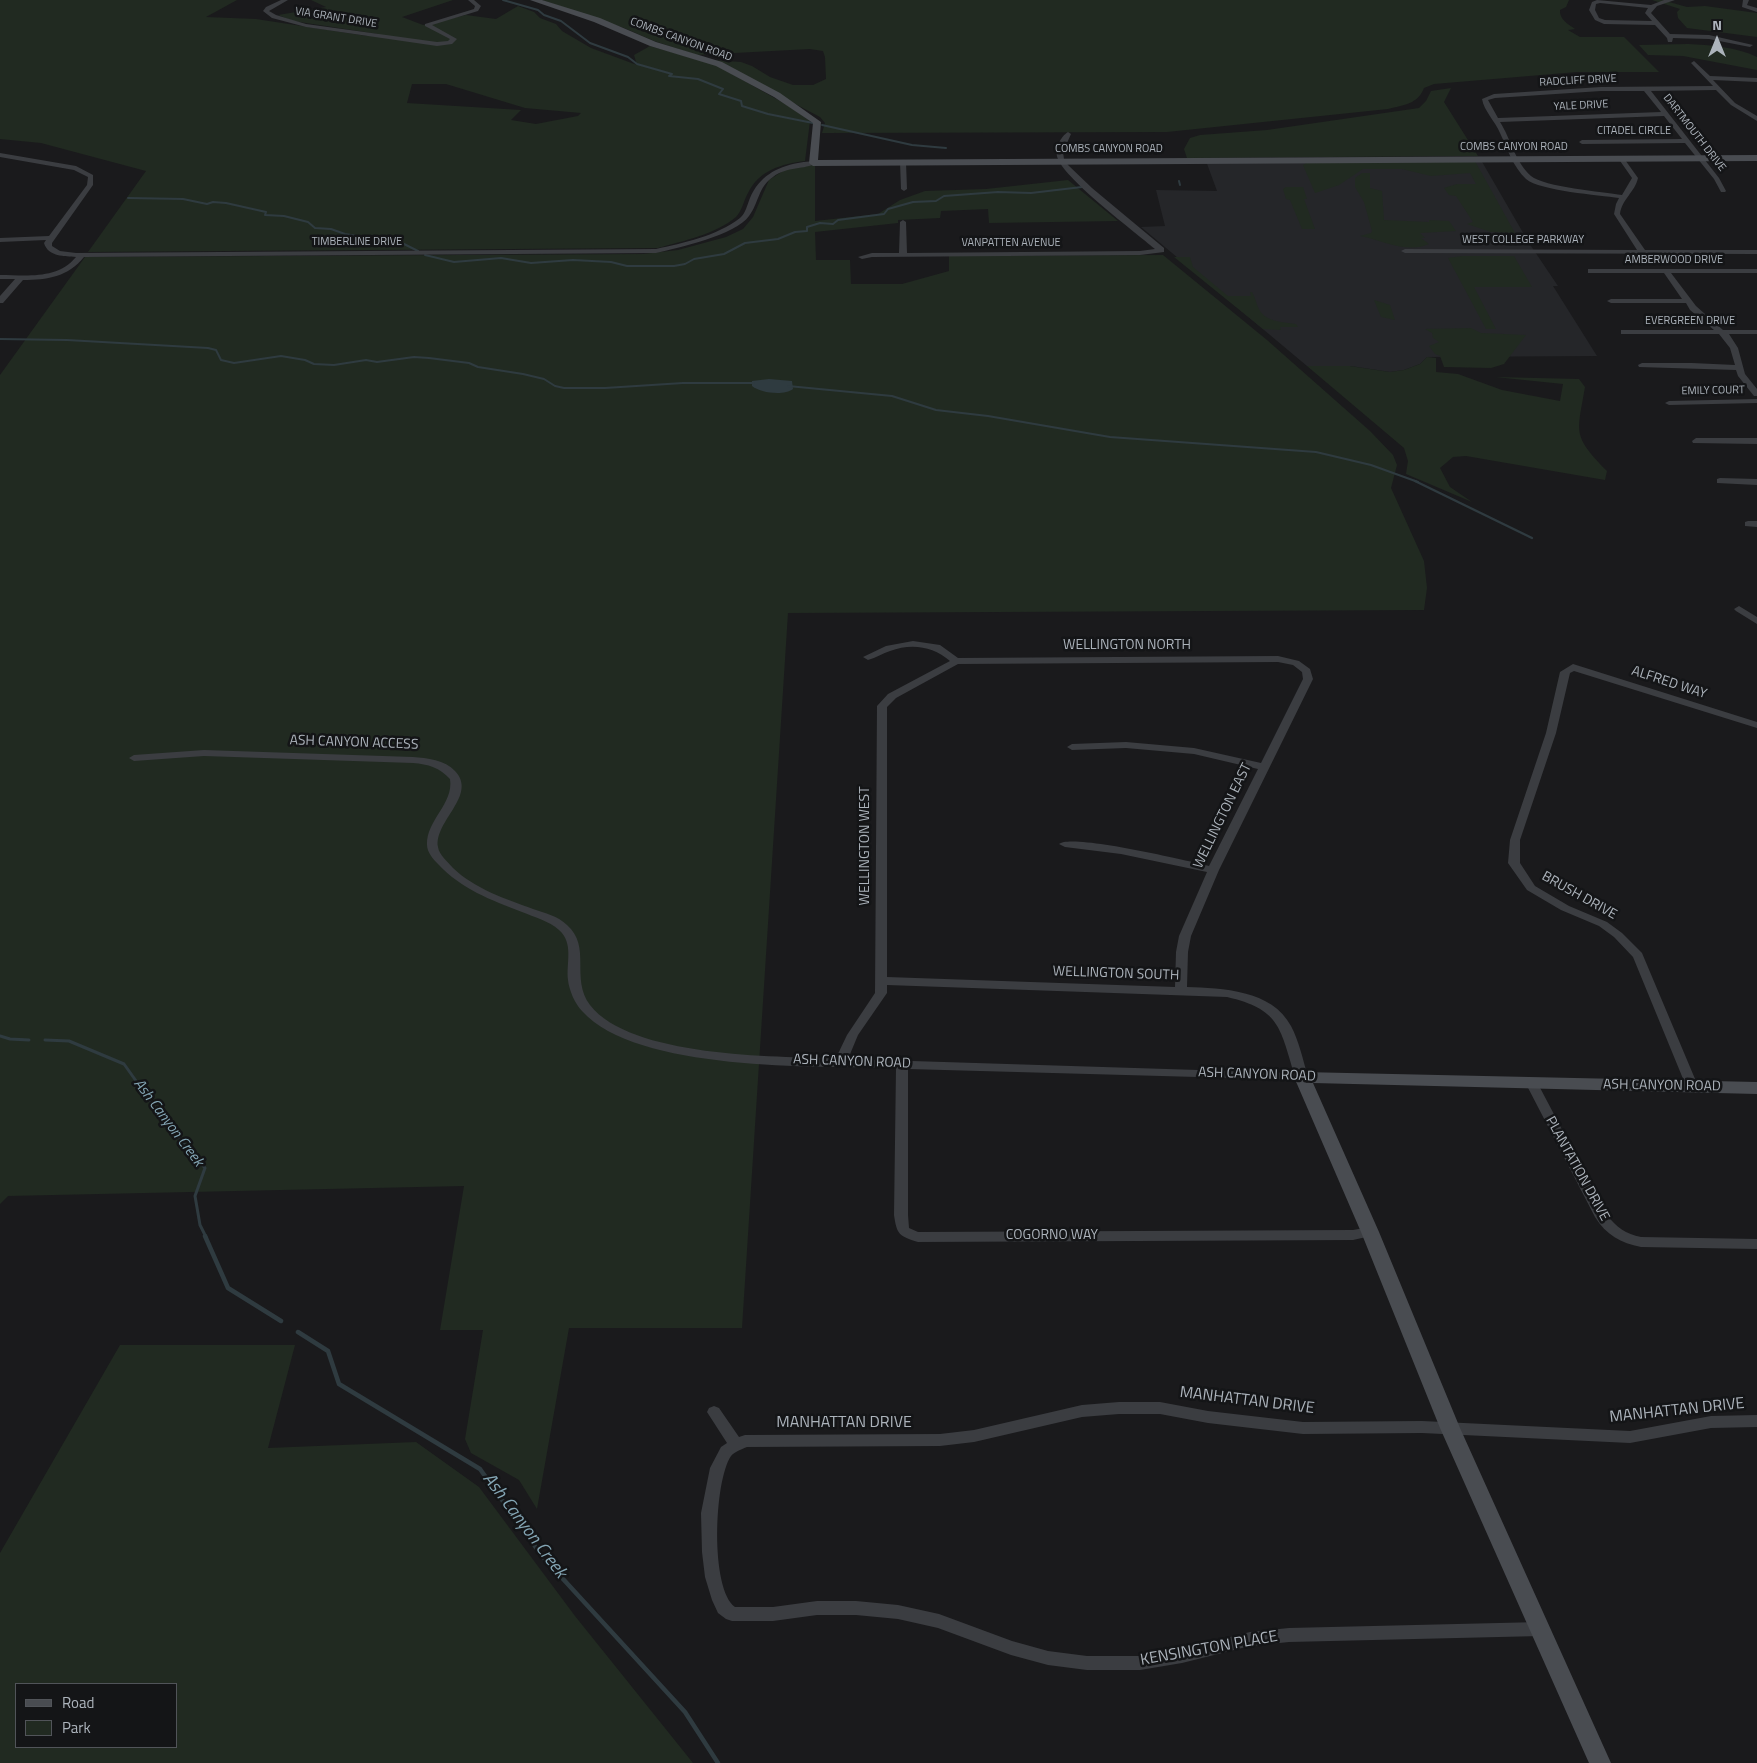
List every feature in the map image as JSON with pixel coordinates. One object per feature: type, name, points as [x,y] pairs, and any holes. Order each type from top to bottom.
[{"type":"street","name":"VIA GRANT DRIVE","points":[[285,0],[268,8],[266,11],[272,16],[312,26],[444,44],[454,41],[454,39],[427,25],[476,10],[478,6],[471,0]]},
{"type":"street","name":"COMBS CANYON ROAD","points":[[534,0],[597,20],[652,44],[719,64],[777,95],[817,122],[813,163],[1757,158]]},
{"type":"street","points":[[1656,23],[1602,22],[1597,19],[1592,10],[1594,3],[1599,1],[1651,7],[1672,0]]},
{"type":"street","points":[[1746,0],[1744,6],[1757,10]]},
{"type":"street","points":[[1651,7],[1648,15],[1669,38],[1709,37],[1750,45]]},
{"type":"street","points":[[1694,63],[1739,109],[1757,119]]},
{"type":"street","points":[[1710,78],[1757,80]]},
{"type":"street","name":"RADCLIFF DRIVE","points":[[1496,120],[1485,99],[1494,96],[1601,89],[1719,88]]},
{"type":"street","name":"DARTMOUTH DRIVE","points":[[1646,89],[1717,179],[1724,191]]},
{"type":"street","name":"YALE DRIVE","points":[[1496,120],[1667,114]]},
{"type":"street","points":[[1496,120],[1514,158],[1529,178],[1539,183],[1624,197]]},
{"type":"street","points":[[1061,161],[1060,150],[1068,134]]},
{"type":"street","name":"CITADEL CIRCLE","points":[[1582,142],[1686,140]]},
{"type":"street","points":[[0,155],[76,168],[91,176],[92,181],[86,192],[49,238],[0,240]]},
{"type":"street","points":[[1621,158],[1635,178],[1616,208],[1616,214],[1642,251]]},
{"type":"street","name":"VANPATTEN AVENUE","points":[[862,257],[903,254],[1120,254],[1161,250],[1075,177],[1061,161]]},
{"type":"street","points":[[903,162],[904,190]]},
{"type":"street","name":"TIMBERLINE DRIVE","points":[[49,238],[49,247],[53,250],[65,254],[82,255],[656,251],[693,241],[740,222],[749,212],[758,188],[772,174],[784,167],[813,163]]},
{"type":"street","points":[[903,222],[903,254]]},
{"type":"street","name":"WEST COLLEGE PARKWAY","points":[[1404,251],[1757,251]]},
{"type":"street","points":[[0,277],[42,277],[60,274],[73,267],[82,255]]},
{"type":"street","name":"AMBERWOOD DRIVE","points":[[1591,271],[1754,271]]},
{"type":"street","points":[[1666,271],[1686,300],[1723,332],[1734,348],[1741,374],[1757,394]]},
{"type":"street","points":[[1754,271],[1757,280]]},
{"type":"street","points":[[0,301],[21,277]]},
{"type":"street","points":[[1611,301],[1686,300]]},
{"type":"street","name":"EVERGREEN DRIVE","points":[[1624,332],[1757,332]]},
{"type":"street","points":[[1642,365],[1739,368]]},
{"type":"street","name":"EMILY COURT","points":[[1669,403],[1757,401]]},
{"type":"street","points":[[1696,441],[1757,441]]},
{"type":"street","points":[[1720,481],[1757,482]]},
{"type":"street","points":[[1739,609],[1757,621]]},
{"type":"street","points":[[868,657],[894,645],[914,644],[944,651],[956,661]]},
{"type":"street","name":"WELLINGTON NORTH","points":[[956,661],[1278,659],[1298,664]]},
{"type":"street","name":"WELLINGTON WEST","points":[[841,1062],[846,1045],[881,993],[882,706],[892,696],[956,661]]},
{"type":"street","name":"WELLINGTON EAST","points":[[1181,991],[1182,952],[1185,936],[1212,870],[1308,679],[1307,672],[1298,664]]},
{"type":"street","name":"ALFRED WAY","points":[[1573,667],[1757,725]]},
{"type":"street","name":"BRUSH DRIVE","points":[[1573,667],[1565,672],[1551,734],[1515,840],[1514,863],[1531,888],[1564,908],[1603,924],[1618,935],[1638,956],[1692,1086]]},
{"type":"street","points":[[1072,747],[1126,745],[1194,751],[1264,767]]},
{"type":"street","name":"ASH CANYON ACCESS","points":[[134,758],[174,754],[271,755],[414,760],[427,761],[442,766],[453,773],[457,778],[458,785],[433,839],[432,846],[436,855],[450,871],[476,890],[552,920],[568,932],[575,946],[575,987],[579,997],[594,1017],[617,1030],[657,1044],[702,1054],[757,1060]]},
{"type":"street","points":[[1065,844],[1108,847],[1140,852],[1212,870]]},
{"type":"street","name":"WELLINGTON SOUTH","points":[[882,981],[1181,991],[1233,995],[1256,1002],[1269,1009],[1284,1025],[1302,1077]]},
{"type":"street","name":"ASH CANYON ROAD","points":[[757,1060],[1302,1077],[1757,1088]]},
{"type":"street","name":"COGORNO WAY","points":[[902,1064],[901,1214],[903,1230],[908,1234],[918,1237],[1334,1236],[1370,1232]]},
{"type":"street","points":[[1302,1077],[1370,1232],[1450,1428],[1600,1763]]},
{"type":"street","name":"PLANTATION DRIVE","points":[[1531,1082],[1602,1217],[1616,1234],[1626,1240],[1641,1242],[1757,1244]]},
{"type":"street","name":"MANHATTAN DRIVE","points":[[736,1444],[745,1441],[940,1440],[974,1436],[1082,1411],[1128,1408],[1160,1408],[1208,1417],[1303,1428],[1450,1428],[1630,1437],[1711,1422],[1757,1421]]},
{"type":"street","points":[[714,1412],[736,1444]]},
{"type":"street","name":"KENSINGTON PLACE","points":[[736,1444],[726,1451],[718,1468],[709,1513],[713,1577],[724,1608],[736,1615],[773,1614],[817,1608],[856,1608],[898,1612],[939,1621],[1012,1648],[1048,1658],[1087,1663],[1140,1663],[1182,1656],[1250,1639],[1289,1635],[1541,1629]]},
{"type":"shaded area","points":[[1481,160],[1529,243],[1558,286],[1553,286],[1597,356],[1427,357],[1420,364],[1404,370],[1390,372],[1350,366],[1307,366],[1141,227],[1165,226],[1156,190],[1217,191],[1206,161]]},
{"type":"shaded area","points":[[769,379],[792,381],[793,389],[772,393],[752,386],[752,381]]},
{"type":"green space","points":[[0,0],[237,0],[206,17],[256,19],[367,36],[378,34],[293,21],[278,15],[326,7],[311,0],[453,0],[402,17],[423,25],[466,15],[496,19],[518,6],[556,24],[562,31],[591,48],[637,65],[634,55],[650,46],[716,65],[787,105],[810,121],[805,161],[780,166],[758,179],[748,193],[738,215],[728,223],[699,236],[658,248],[88,252],[146,171],[41,143],[0,139]],"holes":[[[412,84],[446,84],[525,108],[581,113],[578,116],[536,124],[511,120],[521,110],[407,103]]]},
{"type":"green space","points":[[542,0],[1569,0],[1566,7],[1560,10],[1562,19],[1575,29],[1568,30],[1580,37],[1624,37],[1659,72],[1577,72],[1434,84],[1424,88],[1414,101],[1388,109],[1167,132],[822,133],[825,123],[820,117],[712,60],[741,62],[752,66],[770,77],[793,85],[813,85],[826,79],[823,51],[810,49],[697,55]]},
{"type":"green space","points":[[1652,0],[1662,0],[1687,7],[1705,6],[1757,13],[1757,37],[1687,28],[1678,18],[1677,12],[1680,9]]},
{"type":"green space","points":[[1688,44],[1723,47],[1757,57],[1757,70],[1683,56],[1648,55],[1639,45]]},
{"type":"green space","points":[[1451,88],[1444,102],[1478,156],[1187,158],[1184,149],[1190,138],[1200,135],[1267,130],[1419,108],[1426,101],[1431,91]]},
{"type":"green space","points":[[1475,161],[1515,233],[1491,232],[1467,224],[1473,222],[1456,196],[1449,195],[1444,188],[1457,184],[1476,184],[1470,173],[1431,176],[1402,169],[1363,169],[1339,185],[1315,193],[1303,165],[1308,162]]},
{"type":"green space","points":[[815,164],[815,221],[878,214],[900,200],[925,191],[986,189],[1068,180],[1118,221],[989,223],[988,209],[941,211],[940,218],[898,220],[898,223],[815,232],[816,260],[850,260],[851,284],[902,284],[949,271],[949,256],[1163,255],[1267,340],[1370,431],[1393,455],[1397,465],[1391,488],[1424,561],[1427,588],[1424,610],[788,613],[742,1328],[569,1328],[537,1509],[519,1480],[471,1453],[465,1439],[483,1330],[440,1330],[464,1186],[8,1196],[0,1204],[0,375],[85,257],[643,254],[678,250],[726,237],[743,229],[753,217],[769,180],[786,169]]},
{"type":"green space","points":[[1362,173],[1370,173],[1370,188],[1382,191],[1384,220],[1449,221],[1456,231],[1420,233],[1425,238],[1421,238],[1429,244],[1412,248],[1360,236],[1372,231],[1364,202],[1355,187],[1355,178]]},
{"type":"green space","points":[[1286,187],[1303,187],[1307,199],[1304,199],[1315,229],[1302,229],[1290,200],[1286,199],[1283,189]]},
{"type":"green space","points":[[1462,256],[1514,256],[1532,287],[1474,287],[1496,329],[1486,329],[1448,258]]},
{"type":"green space","points":[[1174,257],[1190,257],[1193,267],[1228,296],[1251,296],[1250,292],[1252,292],[1264,316],[1279,322],[1296,324],[1298,327],[1280,327],[1281,330],[1263,329]]},
{"type":"green space","points":[[1374,300],[1390,305],[1395,320],[1381,317]]},
{"type":"green space","points":[[1471,328],[1481,333],[1526,335],[1504,364],[1491,368],[1444,367],[1440,356],[1435,354],[1429,346],[1439,342],[1433,338],[1432,333],[1425,329]]},
{"type":"green space","points":[[1427,357],[1436,358],[1436,372],[1458,374],[1502,390],[1560,401],[1563,384],[1495,377],[1579,379],[1585,387],[1580,415],[1580,433],[1588,449],[1607,471],[1605,480],[1466,456],[1453,457],[1440,468],[1450,487],[1472,502],[1406,474],[1408,461],[1404,448],[1307,366],[1350,366],[1390,372],[1404,370],[1420,364]]},
{"type":"green space","points":[[120,1345],[295,1345],[268,1448],[416,1442],[479,1487],[575,1616],[693,1763],[0,1763],[0,1553]]},
{"type":"waterway","points":[[503,0],[538,10],[544,15],[561,21],[590,43],[628,57],[637,64],[672,74],[669,76],[698,79],[723,89],[719,94],[741,101],[742,106],[768,114],[813,123]]},
{"type":"waterway","points":[[822,125],[912,145],[946,148]]},
{"type":"waterway","points":[[1179,181],[1180,185]]},
{"type":"waterway","points":[[425,255],[454,262],[501,258],[531,263],[573,260],[611,262],[627,266],[674,266],[685,264],[694,259],[724,254],[745,243],[778,239],[795,232],[807,231],[807,227],[820,223],[833,224],[838,220],[884,214],[888,209],[913,202],[936,201],[944,196],[998,192],[1031,193],[1082,187]]},
{"type":"waterway","points":[[128,198],[183,199],[207,204],[213,202],[226,203],[266,212],[265,215],[284,216],[308,222],[315,228],[331,229],[345,234],[404,244],[418,251]]},
{"type":"waterway","points":[[0,339],[67,340],[208,348],[216,350],[221,360],[234,363],[281,356],[305,360],[314,364],[334,365],[366,360],[377,362],[414,357],[429,358],[469,363],[478,367],[523,374],[544,379],[555,386],[564,388],[605,388],[683,383],[754,383]]},
{"type":"waterway","points":[[788,386],[892,396],[936,410],[988,416],[1110,437],[1316,452],[1371,465],[1418,482]]},
{"type":"waterway","points":[[1415,481],[1532,538]]},
{"type":"waterway","name":"Ash Canyon Creek","points":[[0,1036],[10,1039],[29,1040]]},
{"type":"waterway","name":"Ash Canyon Creek","points":[[45,1040],[69,1041],[124,1064],[166,1123],[205,1168],[195,1196],[200,1225],[206,1237]]},
{"type":"waterway","name":"Ash Canyon Creek","points":[[205,1236],[228,1288],[281,1321]]},
{"type":"waterway","name":"Ash Canyon Creek","points":[[298,1332],[328,1351],[339,1384],[480,1469],[542,1556],[685,1712],[718,1763]]}]
